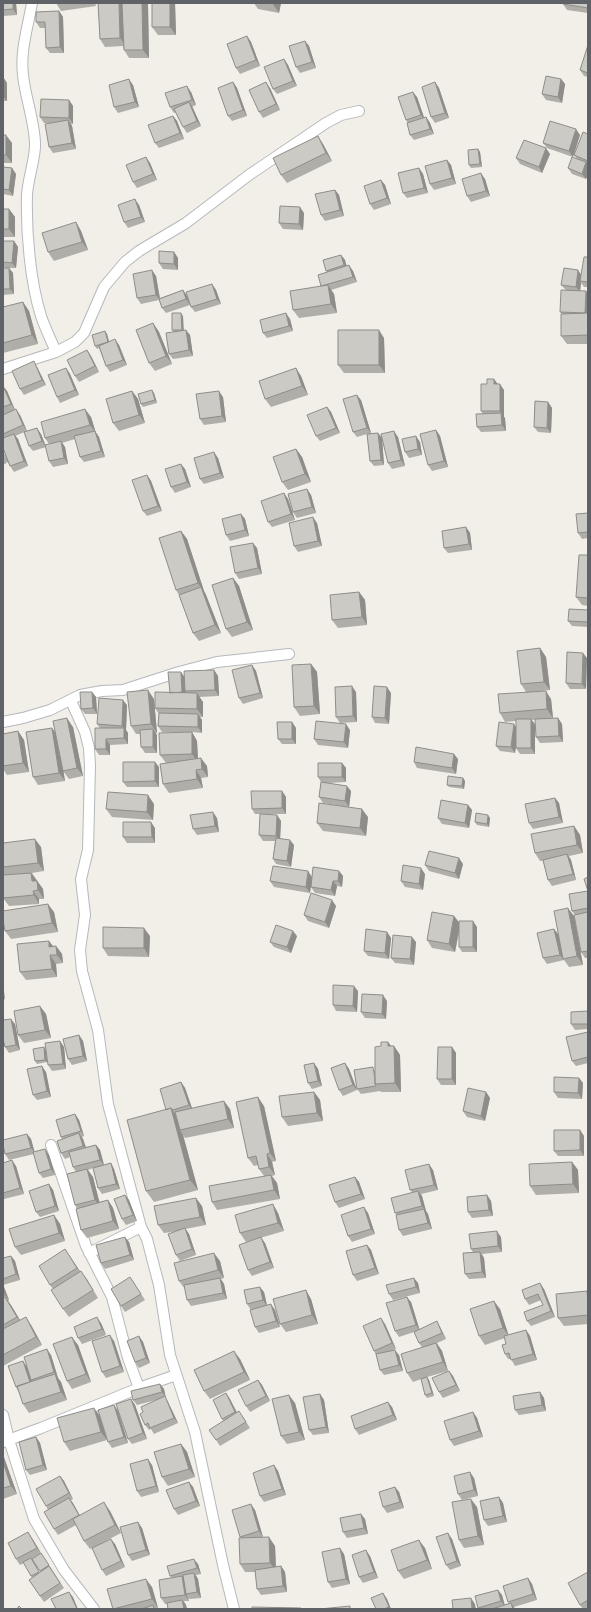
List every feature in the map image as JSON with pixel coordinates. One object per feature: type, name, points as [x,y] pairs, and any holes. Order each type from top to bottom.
[{"type":"street","points":[[32,3],[22,57],[24,85],[35,138],[35,147],[27,194],[28,237],[34,283],[41,315],[56,352]]},
{"type":"street","points":[[3,369],[56,352],[75,342],[84,333],[104,287],[125,262],[186,223],[249,175],[326,122],[359,111]]},
{"type":"street","points":[[3,722],[50,710],[71,701],[80,695],[102,691],[123,690],[179,672],[217,662],[289,654]]},
{"type":"street","points":[[71,701],[85,732],[89,748],[90,766],[88,850],[81,879],[85,915],[80,950],[82,971],[98,1030],[108,1104],[140,1227],[147,1239],[159,1285],[170,1355],[195,1432],[221,1558],[234,1609]]},
{"type":"street","points":[[51,1145],[89,1253],[112,1297],[128,1358],[139,1388]]},
{"type":"street","points":[[89,1253],[140,1227]]},
{"type":"street","points":[[6,1441],[139,1388],[176,1375]]},
{"type":"street","points":[[3,1415],[6,1441],[34,1519],[64,1570],[94,1609]]},
{"type":"building","points":[[3,3],[13,3],[13,9],[3,10]]},
{"type":"building","points":[[98,3],[119,3],[120,38],[100,39]]},
{"type":"building","points":[[122,3],[142,3],[143,50],[124,50]]},
{"type":"building","points":[[152,3],[170,3],[170,27],[152,27]]},
{"type":"building","points":[[588,3],[588,8],[563,4]]},
{"type":"building","points":[[59,11],[60,47],[46,48],[45,22],[36,22],[36,12]]},
{"type":"building","points":[[247,36],[256,60],[236,68],[227,44]]},
{"type":"building","points":[[305,41],[312,62],[296,67],[289,46]]},
{"type":"building","points":[[588,45],[588,73],[580,70]]},
{"type":"building","points":[[284,59],[293,81],[273,89],[264,67]]},
{"type":"building","points":[[546,76],[561,79],[558,97],[542,94]]},
{"type":"building","points":[[129,79],[135,102],[114,107],[109,85]]},
{"type":"building","points":[[233,82],[243,110],[228,116],[218,88]]},
{"type":"building","points":[[266,82],[276,104],[259,112],[249,90]]},
{"type":"building","points":[[435,82],[445,113],[431,117],[422,87]]},
{"type":"building","points":[[187,86],[192,100],[170,107],[165,93]]},
{"type":"building","points":[[413,92],[421,115],[406,120],[398,97]]},
{"type":"building","points":[[41,99],[69,100],[69,118],[40,117]]},
{"type":"building","points":[[189,102],[197,121],[183,127],[174,109]]},
{"type":"building","points":[[173,116],[180,133],[155,143],[148,125]]},
{"type":"building","points":[[426,117],[430,129],[410,135],[407,123]]},
{"type":"building","points":[[68,120],[72,143],[49,147],[45,124]]},
{"type":"building","points":[[550,121],[576,129],[569,151],[543,143]]},
{"type":"building","points":[[583,132],[588,134],[588,161],[574,155]]},
{"type":"building","points":[[3,135],[6,135],[6,155],[3,155]]},
{"type":"building","points":[[318,136],[326,153],[281,175],[273,158]]},
{"type":"building","points":[[524,140],[546,148],[539,167],[516,158]]},
{"type":"building","points":[[478,149],[480,164],[469,165],[468,150]]},
{"type":"building","points":[[146,157],[153,174],[133,182],[126,165]]},
{"type":"building","points":[[572,157],[586,162],[582,174],[568,168]]},
{"type":"building","points":[[447,160],[452,178],[430,184],[425,166]]},
{"type":"building","points":[[3,167],[12,168],[9,190],[3,189]]},
{"type":"building","points":[[419,168],[424,188],[403,193],[398,173]]},
{"type":"building","points":[[481,173],[486,191],[467,196],[462,179]]},
{"type":"building","points":[[381,180],[387,198],[370,204],[364,186]]},
{"type":"building","points":[[335,190],[340,210],[321,215],[315,194]]},
{"type":"building","points":[[135,199],[141,217],[124,222],[118,205]]},
{"type":"building","points":[[280,206],[300,207],[299,224],[279,223]]},
{"type":"building","points":[[3,209],[9,209],[9,229],[3,229]]},
{"type":"building","points":[[76,222],[82,242],[48,252],[42,233]]},
{"type":"building","points":[[3,241],[14,241],[12,263],[3,262]]},
{"type":"building","points":[[159,251],[174,252],[174,264],[159,263]]},
{"type":"building","points":[[341,255],[344,265],[326,271],[323,260]]},
{"type":"building","points":[[584,257],[588,257],[588,282],[580,281]]},
{"type":"building","points":[[349,265],[353,277],[321,286],[318,275]]},
{"type":"building","points":[[3,268],[9,268],[10,289],[3,289]]},
{"type":"building","points":[[564,268],[578,270],[576,287],[561,285]]},
{"type":"building","points":[[152,270],[156,295],[137,298],[133,274]]},
{"type":"building","points":[[212,284],[217,299],[191,307],[186,292]]},
{"type":"building","points":[[328,285],[331,304],[293,310],[290,291]]},
{"type":"building","points":[[183,290],[186,299],[162,308],[159,299]]},
{"type":"building","points":[[561,290],[586,291],[585,313],[560,312]]},
{"type":"building","points":[[23,302],[32,335],[3,343],[3,307]]},
{"type":"building","points":[[172,313],[181,313],[182,330],[172,330]]},
{"type":"building","points":[[286,313],[289,326],[263,333],[260,320]]},
{"type":"building","points":[[588,313],[588,335],[561,336],[561,314]]},
{"type":"building","points":[[153,323],[166,356],[149,363],[136,330]]},
{"type":"building","points":[[186,330],[189,350],[169,354],[166,333]]},
{"type":"building","points":[[338,330],[379,330],[379,365],[338,365]]},
{"type":"building","points":[[105,331],[108,342],[95,346],[92,335]]},
{"type":"building","points":[[115,339],[123,360],[106,366],[99,346]]},
{"type":"building","points":[[87,350],[95,366],[75,376],[67,360]]},
{"type":"building","points":[[34,361],[42,380],[20,389],[12,371]]},
{"type":"building","points":[[66,368],[75,390],[57,397],[48,375]]},
{"type":"building","points":[[296,368],[302,386],[265,399],[259,381]]},
{"type":"building","points":[[487,379],[494,379],[494,384],[500,384],[500,411],[481,411],[481,384],[487,384]]},
{"type":"building","points":[[3,386],[11,404],[3,407]]},
{"type":"building","points":[[152,390],[155,400],[141,404],[138,394]]},
{"type":"building","points":[[132,391],[139,415],[113,423],[106,399]]},
{"type":"building","points":[[219,391],[222,416],[200,419],[196,394]]},
{"type":"building","points":[[357,395],[367,428],[353,432],[343,399]]},
{"type":"building","points":[[535,401],[548,402],[547,428],[534,427]]},
{"type":"building","points":[[327,407],[336,428],[316,436],[307,415]]},
{"type":"building","points":[[16,409],[23,425],[3,434],[3,415]]},
{"type":"building","points":[[85,409],[90,425],[45,438],[41,422]]},
{"type":"building","points":[[501,413],[502,425],[477,427],[476,414]]},
{"type":"building","points":[[37,428],[42,441],[29,446],[24,432]]},
{"type":"building","points":[[436,430],[444,461],[428,465],[420,434]]},
{"type":"building","points":[[95,431],[101,451],[80,457],[74,436]]},
{"type":"building","points":[[394,431],[401,460],[388,463],[381,434]]},
{"type":"building","points":[[378,433],[381,460],[370,461],[367,434]]},
{"type":"building","points":[[14,434],[24,461],[10,466],[3,448],[3,438]]},
{"type":"building","points":[[416,436],[418,449],[405,452],[402,439]]},
{"type":"building","points":[[61,441],[64,458],[49,461],[45,445]]},
{"type":"building","points":[[296,449],[305,474],[282,482],[273,457]]},
{"type":"building","points":[[214,452],[220,473],[200,479],[194,458]]},
{"type":"building","points":[[181,464],[187,482],[171,487],[165,469]]},
{"type":"building","points":[[147,475],[158,506],[143,511],[132,480]]},
{"type":"building","points":[[307,489],[312,507],[293,512],[288,494]]},
{"type":"building","points":[[284,493],[291,514],[268,522],[261,501]]},
{"type":"building","points":[[588,513],[588,532],[578,533],[576,514]]},
{"type":"building","points":[[241,514],[245,530],[226,535],[222,519]]},
{"type":"building","points":[[313,517],[318,541],[294,546],[289,523]]},
{"type":"building","points":[[466,527],[469,544],[444,548],[442,531]]},
{"type":"building","points":[[181,531],[198,583],[176,590],[159,538]]},
{"type":"building","points":[[253,543],[258,568],[235,573],[230,547]]},
{"type":"building","points":[[579,555],[588,555],[588,598],[576,597]]},
{"type":"building","points":[[233,578],[247,622],[226,629],[212,585]]},
{"type":"building","points":[[201,587],[215,625],[193,633],[179,595]]},
{"type":"building","points":[[359,592],[362,617],[332,620],[330,595]]},
{"type":"building","points":[[569,609],[588,610],[588,622],[568,621]]},
{"type":"building","points":[[540,648],[544,682],[521,684],[517,651]]},
{"type":"building","points":[[567,652],[583,653],[582,684],[566,683]]},
{"type":"building","points":[[311,664],[314,706],[294,707],[292,665]]},
{"type":"building","points":[[252,665],[260,693],[239,698],[232,670]]},
{"type":"building","points":[[214,670],[215,690],[185,691],[184,671]]},
{"type":"building","points":[[168,672],[181,672],[182,692],[170,693]]},
{"type":"building","points":[[352,686],[353,716],[336,717],[335,687]]},
{"type":"building","points":[[374,686],[387,687],[385,718],[372,717]]},
{"type":"building","points":[[148,690],[151,724],[131,726],[127,692]]},
{"type":"building","points":[[546,691],[547,709],[500,713],[498,694]]},
{"type":"building","points":[[80,692],[92,692],[93,708],[81,709]]},
{"type":"building","points":[[155,692],[197,693],[197,709],[155,708]]},
{"type":"building","points":[[99,698],[123,700],[122,726],[97,724]]},
{"type":"building","points":[[159,713],[198,714],[198,727],[158,726]]},
{"type":"building","points":[[67,718],[77,768],[63,771],[53,721]]},
{"type":"building","points":[[558,718],[559,736],[536,737],[535,719]]},
{"type":"building","points":[[516,719],[531,719],[531,748],[516,748]]},
{"type":"building","points":[[316,721],[346,724],[344,742],[314,739]]},
{"type":"building","points":[[277,722],[292,722],[292,739],[278,739]]},
{"type":"building","points":[[499,722],[514,724],[511,747],[496,746]]},
{"type":"building","points":[[52,728],[59,773],[33,777],[26,732]]},
{"type":"building","points":[[95,728],[124,728],[124,738],[106,739],[106,749],[95,749]]},
{"type":"building","points":[[153,729],[153,747],[141,747],[140,730]]},
{"type":"building","points":[[18,731],[23,763],[3,766],[3,734]]},
{"type":"building","points":[[192,732],[192,754],[160,755],[159,733]]},
{"type":"building","points":[[416,747],[454,754],[452,768],[414,762]]},
{"type":"building","points":[[201,758],[202,769],[196,770],[197,779],[163,784],[160,764]]},
{"type":"building","points":[[123,762],[155,762],[155,781],[123,782]]},
{"type":"building","points":[[318,763],[342,763],[342,777],[318,777]]},
{"type":"building","points":[[448,776],[463,778],[462,786],[447,785]]},
{"type":"building","points":[[321,782],[347,786],[345,801],[319,797]]},
{"type":"building","points":[[251,791],[282,791],[282,808],[252,809]]},
{"type":"building","points":[[108,792],[148,795],[147,812],[106,809]]},
{"type":"building","points":[[555,798],[559,817],[529,823],[525,804]]},
{"type":"building","points":[[441,800],[468,805],[465,823],[438,818]]},
{"type":"building","points":[[319,803],[362,809],[360,828],[317,823]]},
{"type":"building","points":[[213,812],[215,826],[193,829],[190,815]]},
{"type":"building","points":[[476,813],[488,815],[487,824],[475,822]]},
{"type":"building","points":[[260,814],[277,815],[276,836],[259,835]]},
{"type":"building","points":[[123,822],[151,822],[152,837],[123,837]]},
{"type":"building","points":[[574,826],[577,845],[535,853],[531,834]]},
{"type":"building","points":[[276,838],[290,840],[287,861],[273,859]]},
{"type":"building","points":[[35,839],[38,863],[3,867],[3,843]]},
{"type":"building","points":[[429,851],[459,858],[455,873],[425,865]]},
{"type":"building","points":[[567,854],[573,874],[548,880],[543,860]]},
{"type":"building","points":[[403,865],[421,868],[419,884],[401,881]]},
{"type":"building","points":[[273,866],[308,871],[306,887],[270,881]]},
{"type":"building","points":[[313,867],[339,871],[338,881],[333,881],[331,890],[311,887]]},
{"type":"building","points":[[31,873],[32,881],[37,881],[38,890],[33,891],[34,895],[3,898],[3,875]]},
{"type":"building","points":[[588,877],[588,891],[584,879]]},
{"type":"building","points":[[588,891],[588,908],[572,911],[569,894]]},
{"type":"building","points":[[311,893],[332,900],[325,922],[304,915]]},
{"type":"building","points":[[48,904],[52,923],[5,931],[3,911]]},
{"type":"building","points":[[568,908],[577,956],[563,959],[554,911]]},
{"type":"building","points":[[432,912],[454,916],[449,944],[427,940]]},
{"type":"building","points":[[588,912],[588,951],[581,952],[574,915]]},
{"type":"building","points":[[459,921],[473,921],[473,947],[459,947]]},
{"type":"building","points":[[276,925],[293,931],[287,947],[270,942]]},
{"type":"building","points":[[103,927],[144,928],[144,948],[103,948]]},
{"type":"building","points":[[366,929],[387,932],[385,953],[364,951]]},
{"type":"building","points":[[554,929],[560,955],[543,958],[537,933]]},
{"type":"building","points":[[393,935],[412,937],[410,959],[391,958]]},
{"type":"building","points":[[49,941],[49,947],[56,946],[57,955],[50,955],[52,969],[20,972],[17,944]]},
{"type":"building","points":[[333,985],[354,986],[353,1006],[333,1005]]},
{"type":"building","points":[[362,994],[383,995],[382,1014],[361,1012]]},
{"type":"building","points":[[40,1006],[45,1030],[18,1035],[14,1011]]},
{"type":"building","points":[[588,1011],[588,1024],[571,1024],[571,1012]]},
{"type":"building","points":[[11,1019],[16,1045],[5,1047],[3,1039],[3,1020]]},
{"type":"building","points":[[588,1032],[588,1057],[572,1061],[566,1037]]},
{"type":"building","points":[[79,1035],[83,1056],[68,1059],[63,1039]]},
{"type":"building","points":[[60,1041],[63,1064],[48,1065],[45,1043]]},
{"type":"building","points":[[381,1042],[388,1042],[388,1046],[394,1046],[395,1083],[375,1084],[375,1047],[381,1046]]},
{"type":"building","points":[[44,1047],[45,1060],[35,1061],[33,1049]]},
{"type":"building","points":[[438,1047],[452,1047],[452,1079],[437,1079]]},
{"type":"building","points":[[314,1063],[318,1081],[308,1083],[304,1065]]},
{"type":"building","points":[[345,1063],[353,1085],[339,1090],[331,1068]]},
{"type":"building","points":[[42,1066],[47,1091],[33,1095],[27,1069]]},
{"type":"building","points":[[373,1067],[376,1086],[357,1089],[354,1070]]},
{"type":"building","points":[[554,1077],[579,1078],[578,1093],[554,1092]]},
{"type":"building","points":[[181,1082],[189,1105],[173,1110],[171,1108],[166,1110],[160,1089]]},
{"type":"building","points":[[468,1088],[486,1092],[481,1116],[463,1111]]},
{"type":"building","points":[[314,1092],[317,1113],[282,1117],[279,1096]]},
{"type":"building","points":[[258,1097],[270,1153],[267,1154],[269,1167],[259,1169],[256,1156],[248,1158],[236,1102]]},
{"type":"building","points":[[224,1101],[228,1119],[180,1130],[175,1112]]},
{"type":"building","points":[[171,1108],[190,1180],[146,1191],[127,1120]]},
{"type":"building","points":[[75,1114],[81,1131],[61,1137],[56,1120]]},
{"type":"building","points":[[554,1130],[580,1130],[580,1150],[554,1151]]},
{"type":"building","points":[[79,1133],[83,1146],[61,1153],[57,1141]]},
{"type":"building","points":[[27,1134],[31,1148],[5,1154],[3,1140]]},
{"type":"building","points":[[96,1145],[100,1160],[73,1167],[69,1152]]},
{"type":"building","points":[[45,1149],[51,1169],[39,1173],[33,1152]]},
{"type":"building","points":[[12,1160],[20,1188],[3,1193],[3,1163]]},
{"type":"building","points":[[572,1162],[573,1184],[530,1186],[529,1164]]},
{"type":"building","points":[[111,1163],[116,1184],[98,1188],[93,1168]]},
{"type":"building","points":[[429,1164],[434,1185],[410,1190],[405,1170]]},
{"type":"building","points":[[87,1169],[95,1200],[75,1205],[67,1174]]},
{"type":"building","points":[[271,1175],[274,1190],[212,1202],[209,1186]]},
{"type":"building","points":[[355,1177],[361,1194],[335,1202],[329,1185]]},
{"type":"building","points":[[49,1184],[55,1206],[36,1212],[29,1191]]},
{"type":"building","points":[[418,1191],[422,1206],[395,1213],[391,1198]]},
{"type":"building","points":[[125,1195],[133,1215],[122,1219],[114,1199]]},
{"type":"building","points":[[487,1195],[489,1210],[468,1212],[467,1197]]},
{"type":"building","points":[[196,1198],[200,1217],[158,1225],[154,1206]]},
{"type":"building","points":[[108,1200],[113,1221],[81,1230],[76,1209]]},
{"type":"building","points":[[273,1204],[278,1223],[240,1233],[235,1215]]},
{"type":"building","points":[[364,1207],[371,1229],[348,1236],[341,1215]]},
{"type":"building","points":[[424,1209],[428,1223],[399,1230],[396,1215]]},
{"type":"building","points":[[54,1215],[59,1233],[15,1247],[9,1229]]},
{"type":"building","points":[[185,1228],[192,1249],[176,1255],[168,1234]]},
{"type":"building","points":[[497,1231],[498,1246],[471,1249],[469,1234]]},
{"type":"building","points":[[125,1237],[130,1255],[101,1263],[96,1245]]},
{"type":"building","points":[[261,1237],[270,1262],[248,1270],[239,1245]]},
{"type":"building","points":[[367,1245],[375,1268],[353,1275],[346,1251]]},
{"type":"building","points":[[65,1249],[77,1268],[50,1285],[39,1266]]},
{"type":"building","points":[[480,1252],[482,1272],[465,1274],[463,1253]]},
{"type":"building","points":[[214,1253],[218,1270],[179,1281],[174,1263]]},
{"type":"building","points":[[11,1256],[16,1274],[3,1279],[3,1258]]},
{"type":"building","points":[[81,1271],[93,1290],[63,1309],[51,1290]]},
{"type":"building","points":[[130,1277],[141,1294],[121,1306],[111,1289]]},
{"type":"building","points":[[220,1278],[223,1293],[187,1300],[184,1285]]},
{"type":"building","points":[[414,1278],[416,1287],[389,1294],[386,1285]]},
{"type":"building","points":[[540,1283],[551,1311],[527,1321],[524,1312],[543,1305],[538,1294],[525,1299],[522,1290]]},
{"type":"building","points":[[260,1287],[263,1300],[247,1304],[244,1290]]},
{"type":"building","points":[[306,1290],[312,1315],[280,1324],[273,1299]]},
{"type":"building","points":[[587,1291],[588,1315],[558,1318],[556,1294]]},
{"type":"building","points":[[5,1297],[17,1317],[3,1325],[3,1299]]},
{"type":"building","points":[[407,1297],[416,1325],[395,1331],[386,1303]]},
{"type":"building","points":[[494,1301],[503,1328],[479,1336],[470,1309]]},
{"type":"building","points":[[271,1304],[276,1321],[255,1327],[250,1310]]},
{"type":"building","points":[[26,1317],[36,1337],[3,1355],[3,1329]]},
{"type":"building","points":[[97,1317],[102,1329],[78,1338],[74,1327]]},
{"type":"building","points":[[381,1318],[392,1343],[374,1351],[363,1326]]},
{"type":"building","points":[[437,1321],[442,1333],[419,1343],[414,1332]]},
{"type":"building","points":[[526,1330],[533,1354],[511,1360],[509,1353],[505,1354],[502,1345],[506,1344],[504,1336]]},
{"type":"building","points":[[110,1335],[120,1366],[102,1372],[92,1341]]},
{"type":"building","points":[[139,1336],[146,1358],[135,1362],[127,1341]]},
{"type":"building","points":[[72,1337],[86,1374],[67,1381],[53,1344]]},
{"type":"building","points":[[436,1343],[443,1362],[407,1373],[401,1354]]},
{"type":"building","points":[[47,1349],[54,1372],[31,1380],[24,1357]]},
{"type":"building","points":[[395,1350],[399,1365],[380,1370],[376,1354]]},
{"type":"building","points":[[234,1351],[244,1372],[204,1391],[194,1370]]},
{"type":"building","points":[[23,1361],[30,1382],[16,1387],[8,1366]]},
{"type":"building","points":[[449,1371],[456,1385],[439,1392],[432,1378]]},
{"type":"building","points":[[55,1374],[61,1392],[23,1404],[17,1386]]},
{"type":"building","points":[[427,1377],[432,1393],[425,1395],[421,1379]]},
{"type":"building","points":[[258,1380],[266,1396],[246,1406],[238,1390]]},
{"type":"building","points":[[160,1384],[162,1392],[133,1400],[131,1391]]},
{"type":"building","points":[[540,1392],[542,1405],[515,1410],[513,1396]]},
{"type":"building","points":[[226,1393],[235,1412],[222,1419],[213,1400]]},
{"type":"building","points":[[320,1394],[326,1427],[309,1430],[303,1397]]},
{"type":"building","points":[[289,1395],[299,1432],[281,1436],[272,1399]]},
{"type":"building","points":[[165,1396],[174,1418],[150,1428],[148,1423],[145,1425],[140,1414],[143,1412],[141,1407]]},
{"type":"building","points":[[131,1399],[143,1433],[128,1439],[116,1404]]},
{"type":"building","points":[[388,1402],[393,1415],[355,1429],[351,1416]]},
{"type":"building","points":[[114,1405],[124,1437],[108,1442],[98,1410]]},
{"type":"building","points":[[94,1408],[101,1432],[64,1442],[57,1418]]},
{"type":"building","points":[[239,1411],[246,1422],[216,1440],[209,1430]]},
{"type":"building","points":[[473,1412],[479,1431],[450,1440],[444,1421]]},
{"type":"building","points":[[36,1437],[43,1465],[26,1470],[19,1442]]},
{"type":"building","points":[[181,1444],[189,1469],[162,1477],[154,1452]]},
{"type":"building","points":[[148,1459],[156,1486],[137,1491],[130,1464]]},
{"type":"building","points":[[3,1462],[11,1486],[3,1488]]},
{"type":"building","points":[[274,1465],[282,1489],[260,1496],[253,1473]]},
{"type":"building","points":[[470,1472],[474,1490],[458,1494],[454,1476]]},
{"type":"building","points":[[60,1476],[69,1493],[46,1506],[36,1489]]},
{"type":"building","points":[[189,1482],[196,1501],[174,1509],[166,1490]]},
{"type":"building","points":[[395,1487],[400,1502],[383,1507],[379,1492]]},
{"type":"building","points":[[499,1497],[503,1516],[484,1520],[480,1501]]},
{"type":"building","points":[[69,1498],[79,1515],[54,1529],[44,1512]]},
{"type":"building","points":[[471,1499],[478,1536],[459,1540],[452,1502]]},
{"type":"building","points":[[104,1502],[115,1525],[84,1541],[73,1519]]},
{"type":"building","points":[[251,1504],[259,1531],[240,1537],[232,1510]]},
{"type":"building","points":[[361,1514],[364,1528],[343,1532],[340,1518]]},
{"type":"building","points":[[138,1522],[146,1550],[128,1555],[120,1527]]},
{"type":"building","points":[[28,1532],[37,1548],[16,1559],[8,1543]]},
{"type":"building","points":[[448,1533],[457,1561],[446,1565],[436,1537]]},
{"type":"building","points":[[269,1537],[270,1563],[240,1564],[239,1538]]},
{"type":"building","points":[[111,1539],[121,1561],[102,1570],[92,1548]]},
{"type":"building","points":[[419,1540],[427,1560],[398,1571],[391,1550]]},
{"type":"building","points":[[340,1548],[346,1579],[328,1582],[322,1552]]},
{"type":"building","points":[[366,1550],[374,1572],[359,1577],[352,1555]]},
{"type":"building","points":[[41,1553],[49,1565],[40,1571],[32,1559]]},
{"type":"building","points":[[31,1558],[39,1572],[31,1576],[23,1562]]},
{"type":"building","points":[[194,1559],[197,1568],[170,1576],[167,1566]]},
{"type":"building","points":[[49,1566],[60,1583],[40,1596],[29,1580]]},
{"type":"building","points":[[281,1566],[283,1586],[257,1589],[255,1570]]},
{"type":"building","points":[[588,1572],[588,1600],[580,1605],[568,1583]]},
{"type":"building","points":[[194,1573],[197,1592],[186,1594],[183,1575]]},
{"type":"building","points":[[182,1576],[185,1595],[161,1598],[159,1580]]},
{"type":"building","points":[[528,1578],[533,1594],[508,1602],[503,1586]]},
{"type":"building","points":[[146,1579],[152,1599],[113,1609],[107,1589]]},
{"type":"building","points":[[498,1590],[501,1601],[478,1608],[475,1596]]},
{"type":"building","points":[[69,1592],[77,1609],[56,1609],[51,1599]]},
{"type":"building","points":[[383,1593],[389,1607],[384,1609],[376,1609],[371,1598]]},
{"type":"building","points":[[471,1598],[472,1609],[453,1609],[452,1600]]},
{"type":"building","points":[[182,1600],[184,1609],[168,1609],[167,1603]]},
{"type":"building","points":[[511,1603],[513,1609],[492,1609]]},
{"type":"building","points":[[153,1605],[154,1609],[142,1609]]},
{"type":"building","points":[[350,1606],[350,1609],[320,1609]]},
{"type":"building","points":[[252,1607],[301,1608],[301,1609],[252,1609]]}]
